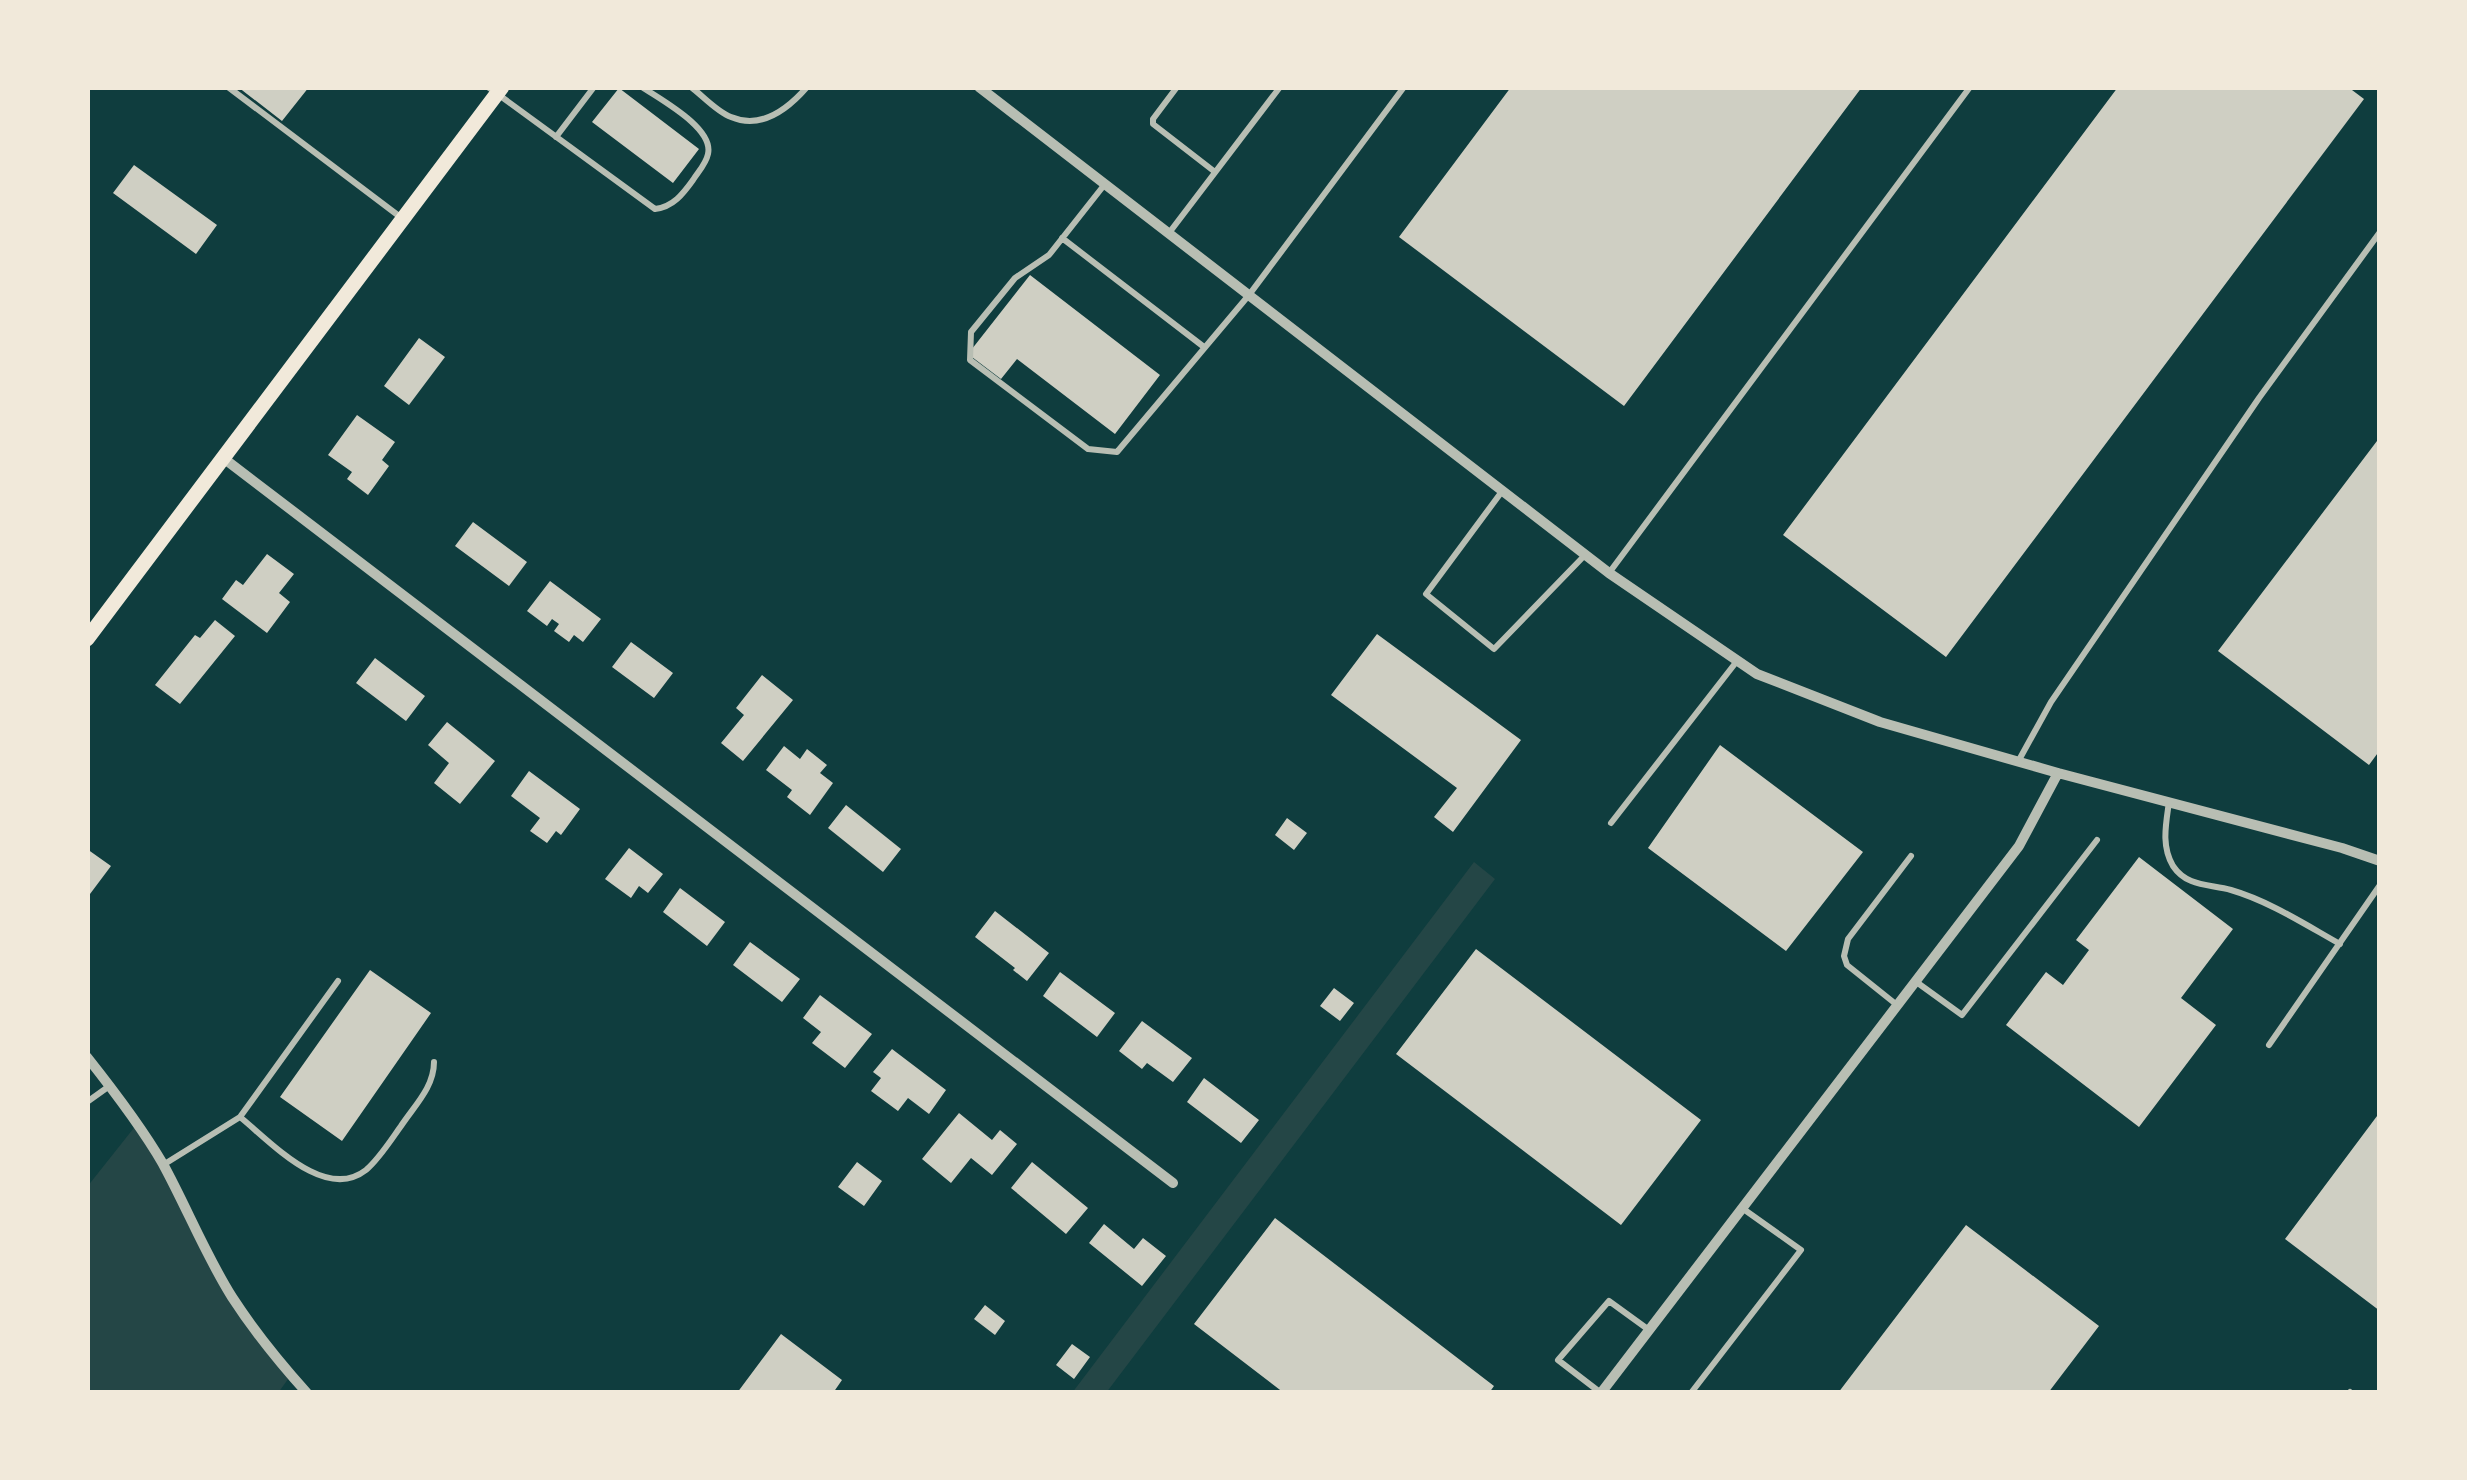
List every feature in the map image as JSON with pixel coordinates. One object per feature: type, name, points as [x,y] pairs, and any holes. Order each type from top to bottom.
[{"type":"main road","points":[[87,639],[496,89]]},
{"type":"street","points":[[979,87],[1585,555],[1757,674],[1880,722],[2380,861]]},
{"type":"street","points":[[222,457],[1173,1183]]},
{"type":"street","points":[[1601,1393],[2019,846],[2058,773]]},
{"type":"street","points":[[87,1057],[163,1165],[234,1300],[307,1393]]},
{"type":"lane","points":[[228,87],[402,218]]},
{"type":"lane","points":[[556,137],[594,87]]},
{"type":"lane","points":[[496,89],[655,209],[666,208],[705,163],[708,141],[691,121],[642,87]]},
{"type":"lane","points":[[691,87],[730,117],[763,121],[791,106],[807,87]]},
{"type":"lane","points":[[1177,87],[1153,124],[1215,172]]},
{"type":"lane","points":[[1169,233],[1280,87]]},
{"type":"lane","points":[[1105,184],[1048,255],[1015,278],[971,332],[970,360],[1088,448],[1117,452],[1249,295],[1404,87]]},
{"type":"lane","points":[[1609,573],[1970,87]]},
{"type":"lane","points":[[2019,760],[2051,702],[2259,398],[2380,232]]},
{"type":"lane","points":[[1062,238],[1204,347]]},
{"type":"lane","points":[[1503,490],[1426,594],[1494,649],[1585,555]]},
{"type":"lane","points":[[1611,823],[1737,661]]},
{"type":"lane","points":[[2169,802],[2164,841],[2169,860],[2188,881],[2263,903],[2340,944]]},
{"type":"lane","points":[[1915,981],[1962,1015],[2097,840]]},
{"type":"lane","points":[[1897,1005],[1847,965],[1844,956],[1848,939],[1911,856]]},
{"type":"lane","points":[[2269,1045],[2380,885]]},
{"type":"lane","points":[[163,1165],[241,1117],[338,981]]},
{"type":"lane","points":[[241,1117],[298,1163],[323,1178],[346,1180],[367,1169],[397,1131],[434,1078],[434,1062]]},
{"type":"lane","points":[[87,1102],[110,1086]]},
{"type":"lane","points":[[1691,1393],[1802,1250],[1742,1208]]},
{"type":"lane","points":[[1601,1393],[1558,1360],[1609,1301],[1649,1330]]},
{"type":"shaded area","points":[[1474,862],[1495,879],[1106,1393],[1072,1393]]},
{"type":"shaded area","points":[[137,1124],[203,1248],[291,1375],[278,1393],[87,1393],[87,1187]]},
{"type":"building","points":[[238,87],[309,87],[282,121]]},
{"type":"building","points":[[1511,87],[1862,87],[1624,406],[1399,237]]},
{"type":"building","points":[[2118,87],[2348,87],[2364,99],[1946,657],[1783,535]]},
{"type":"building","points":[[619,88],[699,149],[673,183],[592,122]]},
{"type":"building","points":[[134,165],[217,225],[196,254],[113,193]]},
{"type":"building","points":[[1030,275],[1160,375],[1115,434],[1017,359],[1001,379],[968,354]]},
{"type":"building","points":[[419,338],[445,357],[409,405],[384,386]]},
{"type":"building","points":[[357,415],[395,442],[382,460],[389,466],[368,495],[347,479],[352,472],[328,455]]},
{"type":"building","points":[[2380,437],[2380,750],[2369,765],[2218,651]]},
{"type":"building","points":[[473,522],[527,562],[509,586],[455,546]]},
{"type":"building","points":[[267,554],[294,574],[279,593],[290,602],[267,633],[222,599],[236,580],[243,585]]},
{"type":"building","points":[[550,581],[601,619],[583,642],[574,635],[569,642],[554,631],[559,624],[552,619],[547,626],[527,611]]},
{"type":"building","points":[[215,620],[235,636],[180,704],[155,685],[195,635],[200,638]]},
{"type":"building","points":[[1377,634],[1521,740],[1453,832],[1434,817],[1457,788],[1331,695]]},
{"type":"building","points":[[631,642],[673,673],[654,698],[612,667]]},
{"type":"building","points":[[375,658],[425,696],[406,721],[356,683]]},
{"type":"building","points":[[762,675],[793,700],[743,761],[721,743],[744,715],[736,708]]},
{"type":"building","points":[[447,722],[495,761],[460,804],[434,783],[449,763],[428,745]]},
{"type":"building","points":[[1720,745],[1863,852],[1786,951],[1648,848]]},
{"type":"building","points":[[784,746],[800,759],[807,749],[827,765],[820,773],[833,783],[810,815],[787,797],[792,790],[766,770]]},
{"type":"building","points":[[529,771],[580,809],[561,835],[556,831],[547,843],[530,831],[540,818],[511,796]]},
{"type":"building","points":[[846,805],[901,849],[883,872],[828,828]]},
{"type":"building","points":[[1287,818],[1307,833],[1294,850],[1275,835]]},
{"type":"building","points":[[629,848],[663,874],[648,893],[639,886],[631,898],[605,879]]},
{"type":"building","points":[[87,849],[111,866],[87,898]]},
{"type":"building","points":[[2139,857],[2233,929],[2181,998],[2216,1025],[2139,1127],[2006,1025],[2046,972],[2063,985],[2089,950],[2076,940]]},
{"type":"building","points":[[680,888],[725,922],[707,946],[663,912]]},
{"type":"building","points":[[995,911],[1049,953],[1027,981],[975,937]]},
{"type":"building","points":[[750,942],[800,979],[782,1002],[733,965]]},
{"type":"building","points":[[1476,949],[1701,1120],[1621,1225],[1396,1054]]},
{"type":"building","points":[[370,970],[431,1013],[342,1141],[280,1097]]},
{"type":"building","points":[[1060,972],[1115,1013],[1097,1037],[1043,996]]},
{"type":"building","points":[[1334,988],[1354,1003],[1340,1021],[1320,1006]]},
{"type":"building","points":[[820,995],[872,1034],[845,1068],[812,1043],[821,1032],[803,1018]]},
{"type":"building","points":[[1142,1021],[1192,1058],[1173,1082],[1147,1063],[1142,1069],[1119,1051]]},
{"type":"building","points":[[892,1049],[946,1090],[929,1114],[908,1098],[898,1111],[871,1091],[881,1078],[873,1072]]},
{"type":"building","points":[[1204,1078],[1259,1120],[1241,1143],[1187,1102]]},
{"type":"building","points":[[2380,1112],[2380,1311],[2285,1239]]},
{"type":"building","points":[[959,1113],[992,1140],[1000,1130],[1017,1144],[992,1175],[971,1158],[951,1183],[922,1159]]},
{"type":"building","points":[[857,1162],[882,1181],[864,1206],[838,1187]]},
{"type":"building","points":[[1032,1162],[1088,1208],[1066,1234],[1011,1188]]},
{"type":"building","points":[[1275,1218],[1494,1386],[1489,1393],[1284,1393],[1194,1324]]},
{"type":"building","points":[[1104,1224],[1134,1249],[1143,1238],[1166,1256],[1142,1286],[1089,1243]]},
{"type":"building","points":[[1966,1225],[2099,1326],[2048,1393],[1838,1393]]},
{"type":"building","points":[[985,1305],[1005,1321],[995,1335],[974,1319]]},
{"type":"building","points":[[781,1334],[842,1380],[833,1393],[737,1393]]},
{"type":"building","points":[[1072,1344],[1090,1357],[1074,1379],[1056,1365]]}]
